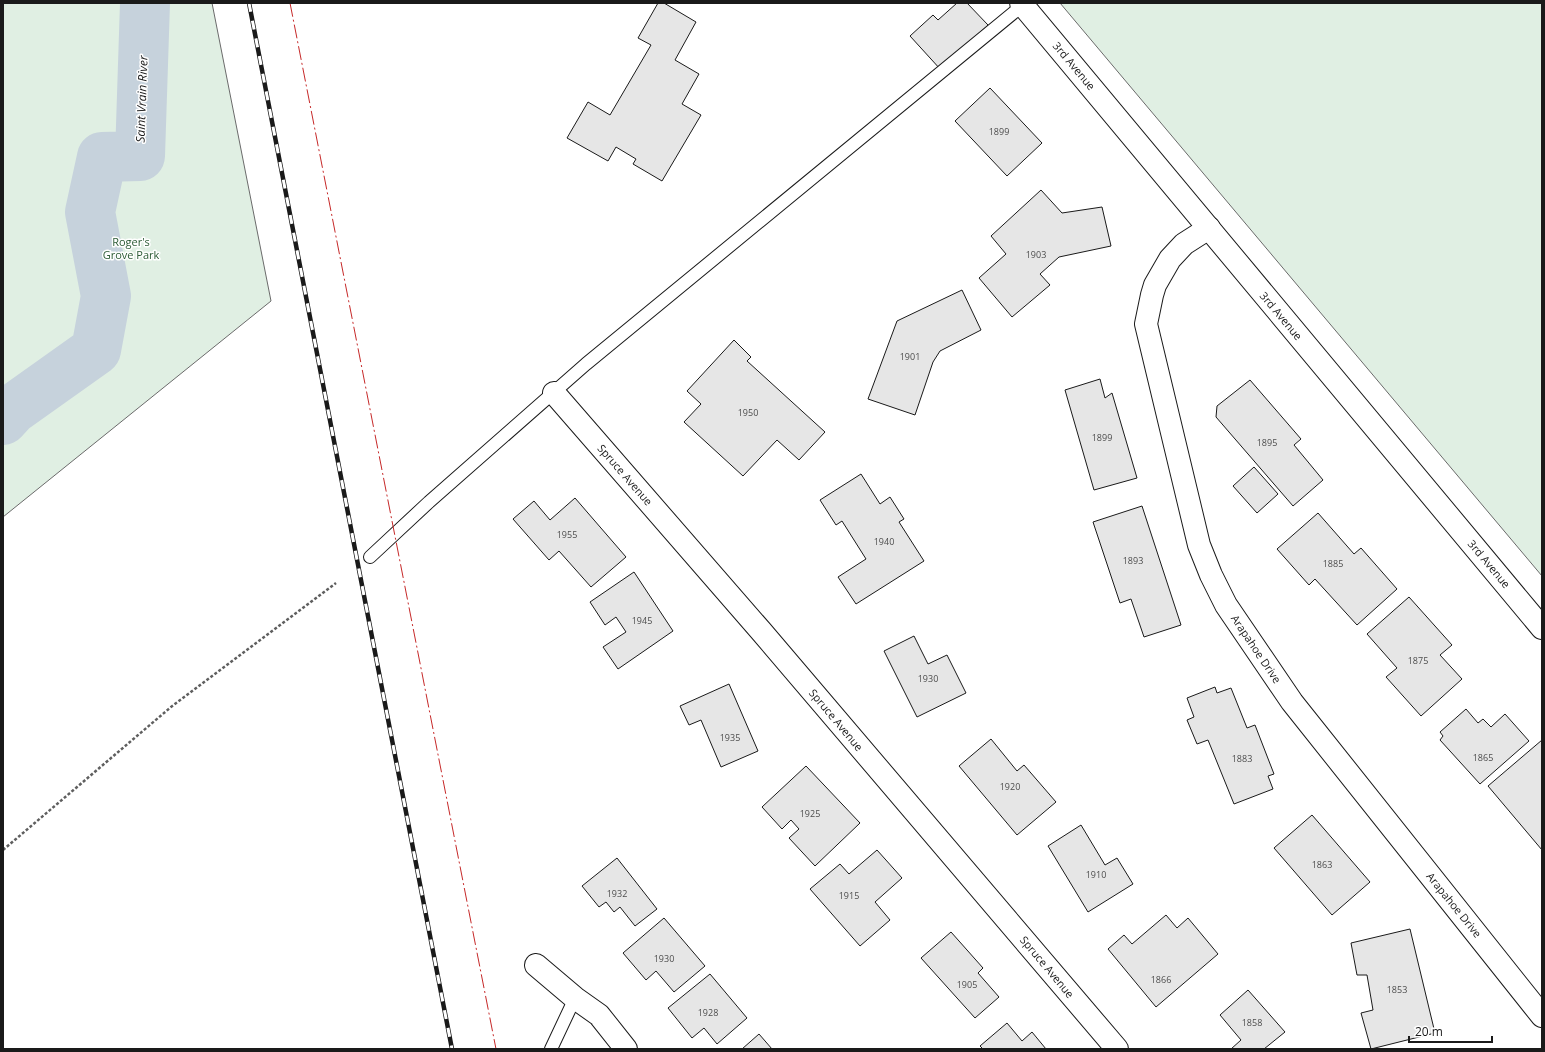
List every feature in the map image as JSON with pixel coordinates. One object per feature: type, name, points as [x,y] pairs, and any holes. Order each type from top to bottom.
[{"type":"street","name":"3rd Avenue","points":[[1022,4],[1209,228],[1284,321],[1542,628]]},
{"type":"street","name":"Arapahoe Drive","points":[[1209,228],[1184,244],[1170,259],[1155,285],[1146,324],[1199,545],[1211,574],[1226,605],[1292,702],[1542,1016]]},
{"type":"street","name":"Spruce Avenue","points":[[554,393],[761,631],[1117,1049]]},
{"type":"street","points":[[536,965],[575,998],[599,1015],[626,1049]]},
{"type":"lane","points":[[370,557],[429,502],[586,364],[1022,4]]},
{"type":"lane","points":[[551,1049],[575,998]]},
{"type":"path","points":[[3,850],[172,707],[336,583]]},
{"type":"green space","name":"Roger's Grove Park","points":[[3,3],[212,3],[271,301],[3,517]]},
{"type":"green space","points":[[1060,3],[1542,3],[1542,576]]},
{"type":"building","points":[[658,3],[664,3],[696,22],[675,60],[699,74],[682,104],[701,115],[662,181],[633,164],[636,159],[616,147],[608,161],[567,138],[588,102],[610,115],[651,45],[638,38]]},
{"type":"building","points":[[957,3],[967,3],[988,25],[941,70],[910,36],[933,15],[938,20]]},
{"type":"building","points":[[990,88],[1042,143],[1007,176],[955,121]]},
{"type":"building","points":[[1041,190],[1062,213],[1102,207],[1111,246],[1059,257],[1040,274],[1050,285],[1012,317],[979,278],[1006,254],[991,236]]},
{"type":"building","points":[[962,290],[981,330],[940,351],[933,362],[915,415],[868,399],[897,321]]},
{"type":"building","points":[[734,340],[751,357],[747,361],[825,432],[799,460],[777,440],[743,476],[684,422],[701,404],[687,391]]},
{"type":"building","points":[[1100,379],[1105,398],[1112,393],[1137,478],[1094,490],[1065,390]]},
{"type":"building","points":[[1250,380],[1301,439],[1294,445],[1323,480],[1293,506],[1216,417],[1217,406]]},
{"type":"building","points":[[1254,467],[1278,494],[1257,513],[1233,486]]},
{"type":"building","points":[[861,474],[880,504],[890,497],[904,519],[899,522],[924,561],[856,604],[838,577],[866,559],[842,521],[836,525],[820,500]]},
{"type":"building","points":[[575,498],[626,557],[591,587],[559,551],[549,560],[513,519],[534,501],[550,520]]},
{"type":"building","points":[[1142,506],[1181,625],[1144,637],[1131,599],[1120,603],[1093,522]]},
{"type":"building","points":[[1318,513],[1354,554],[1361,548],[1397,589],[1357,625],[1315,579],[1309,585],[1277,549]]},
{"type":"building","points":[[634,572],[673,631],[618,669],[603,647],[626,632],[616,617],[605,625],[590,602]]},
{"type":"building","points":[[1409,597],[1452,645],[1440,655],[1462,679],[1421,716],[1386,677],[1397,668],[1367,634]]},
{"type":"building","points":[[914,636],[928,664],[947,655],[966,693],[917,717],[884,651]]},
{"type":"building","points":[[729,684],[758,751],[721,767],[701,720],[689,725],[680,706]]},
{"type":"building","points":[[1215,687],[1217,693],[1231,688],[1247,728],[1255,725],[1274,774],[1268,776],[1273,789],[1234,804],[1208,740],[1197,744],[1187,720],[1194,717],[1187,698]]},
{"type":"building","points":[[1466,709],[1478,723],[1483,719],[1491,727],[1505,714],[1529,741],[1480,784],[1440,740],[1443,736],[1440,732]]},
{"type":"building","points":[[991,739],[1017,771],[1024,765],[1056,802],[1017,835],[959,766]]},
{"type":"building","points":[[1542,740],[1542,850],[1488,786]]},
{"type":"building","points":[[806,766],[860,823],[815,866],[789,838],[799,829],[791,820],[782,829],[762,807]]},
{"type":"building","points":[[1312,815],[1370,882],[1332,915],[1274,848]]},
{"type":"building","points":[[1081,825],[1105,865],[1117,858],[1133,884],[1088,912],[1048,846]]},
{"type":"building","points":[[877,850],[902,878],[875,902],[890,920],[860,946],[810,889],[840,864],[849,874]]},
{"type":"building","points":[[617,858],[657,909],[635,926],[620,907],[614,912],[606,902],[599,907],[582,886]]},
{"type":"building","points":[[1166,915],[1177,928],[1188,918],[1218,954],[1156,1007],[1108,949],[1124,935],[1132,944]]},
{"type":"building","points":[[664,918],[705,966],[674,992],[656,971],[646,980],[623,953]]},
{"type":"building","points":[[1410,929],[1435,1033],[1371,1049],[1361,1013],[1373,1010],[1367,975],[1357,975],[1351,943]]},
{"type":"building","points":[[951,932],[983,968],[978,973],[999,997],[975,1018],[921,958]]},
{"type":"building","points":[[710,974],[747,1018],[717,1044],[704,1028],[692,1038],[668,1008]]},
{"type":"building","points":[[1248,990],[1285,1032],[1264,1049],[1231,1049],[1241,1040],[1220,1015]]},
{"type":"building","points":[[1007,1023],[1022,1041],[1032,1032],[1046,1049],[983,1049],[980,1046]]},
{"type":"building","points":[[759,1034],[772,1049],[742,1049]]},
{"type":"waterway","name":"Saint Vrain River","points":[[3,420],[13,409],[96,350],[106,296],[90,212],[102,157],[140,156],[145,3]]},
{"type":"railway","points":[[249,3],[452,1049]]},
{"type":"power","points":[[290,3],[496,1049]]}]
